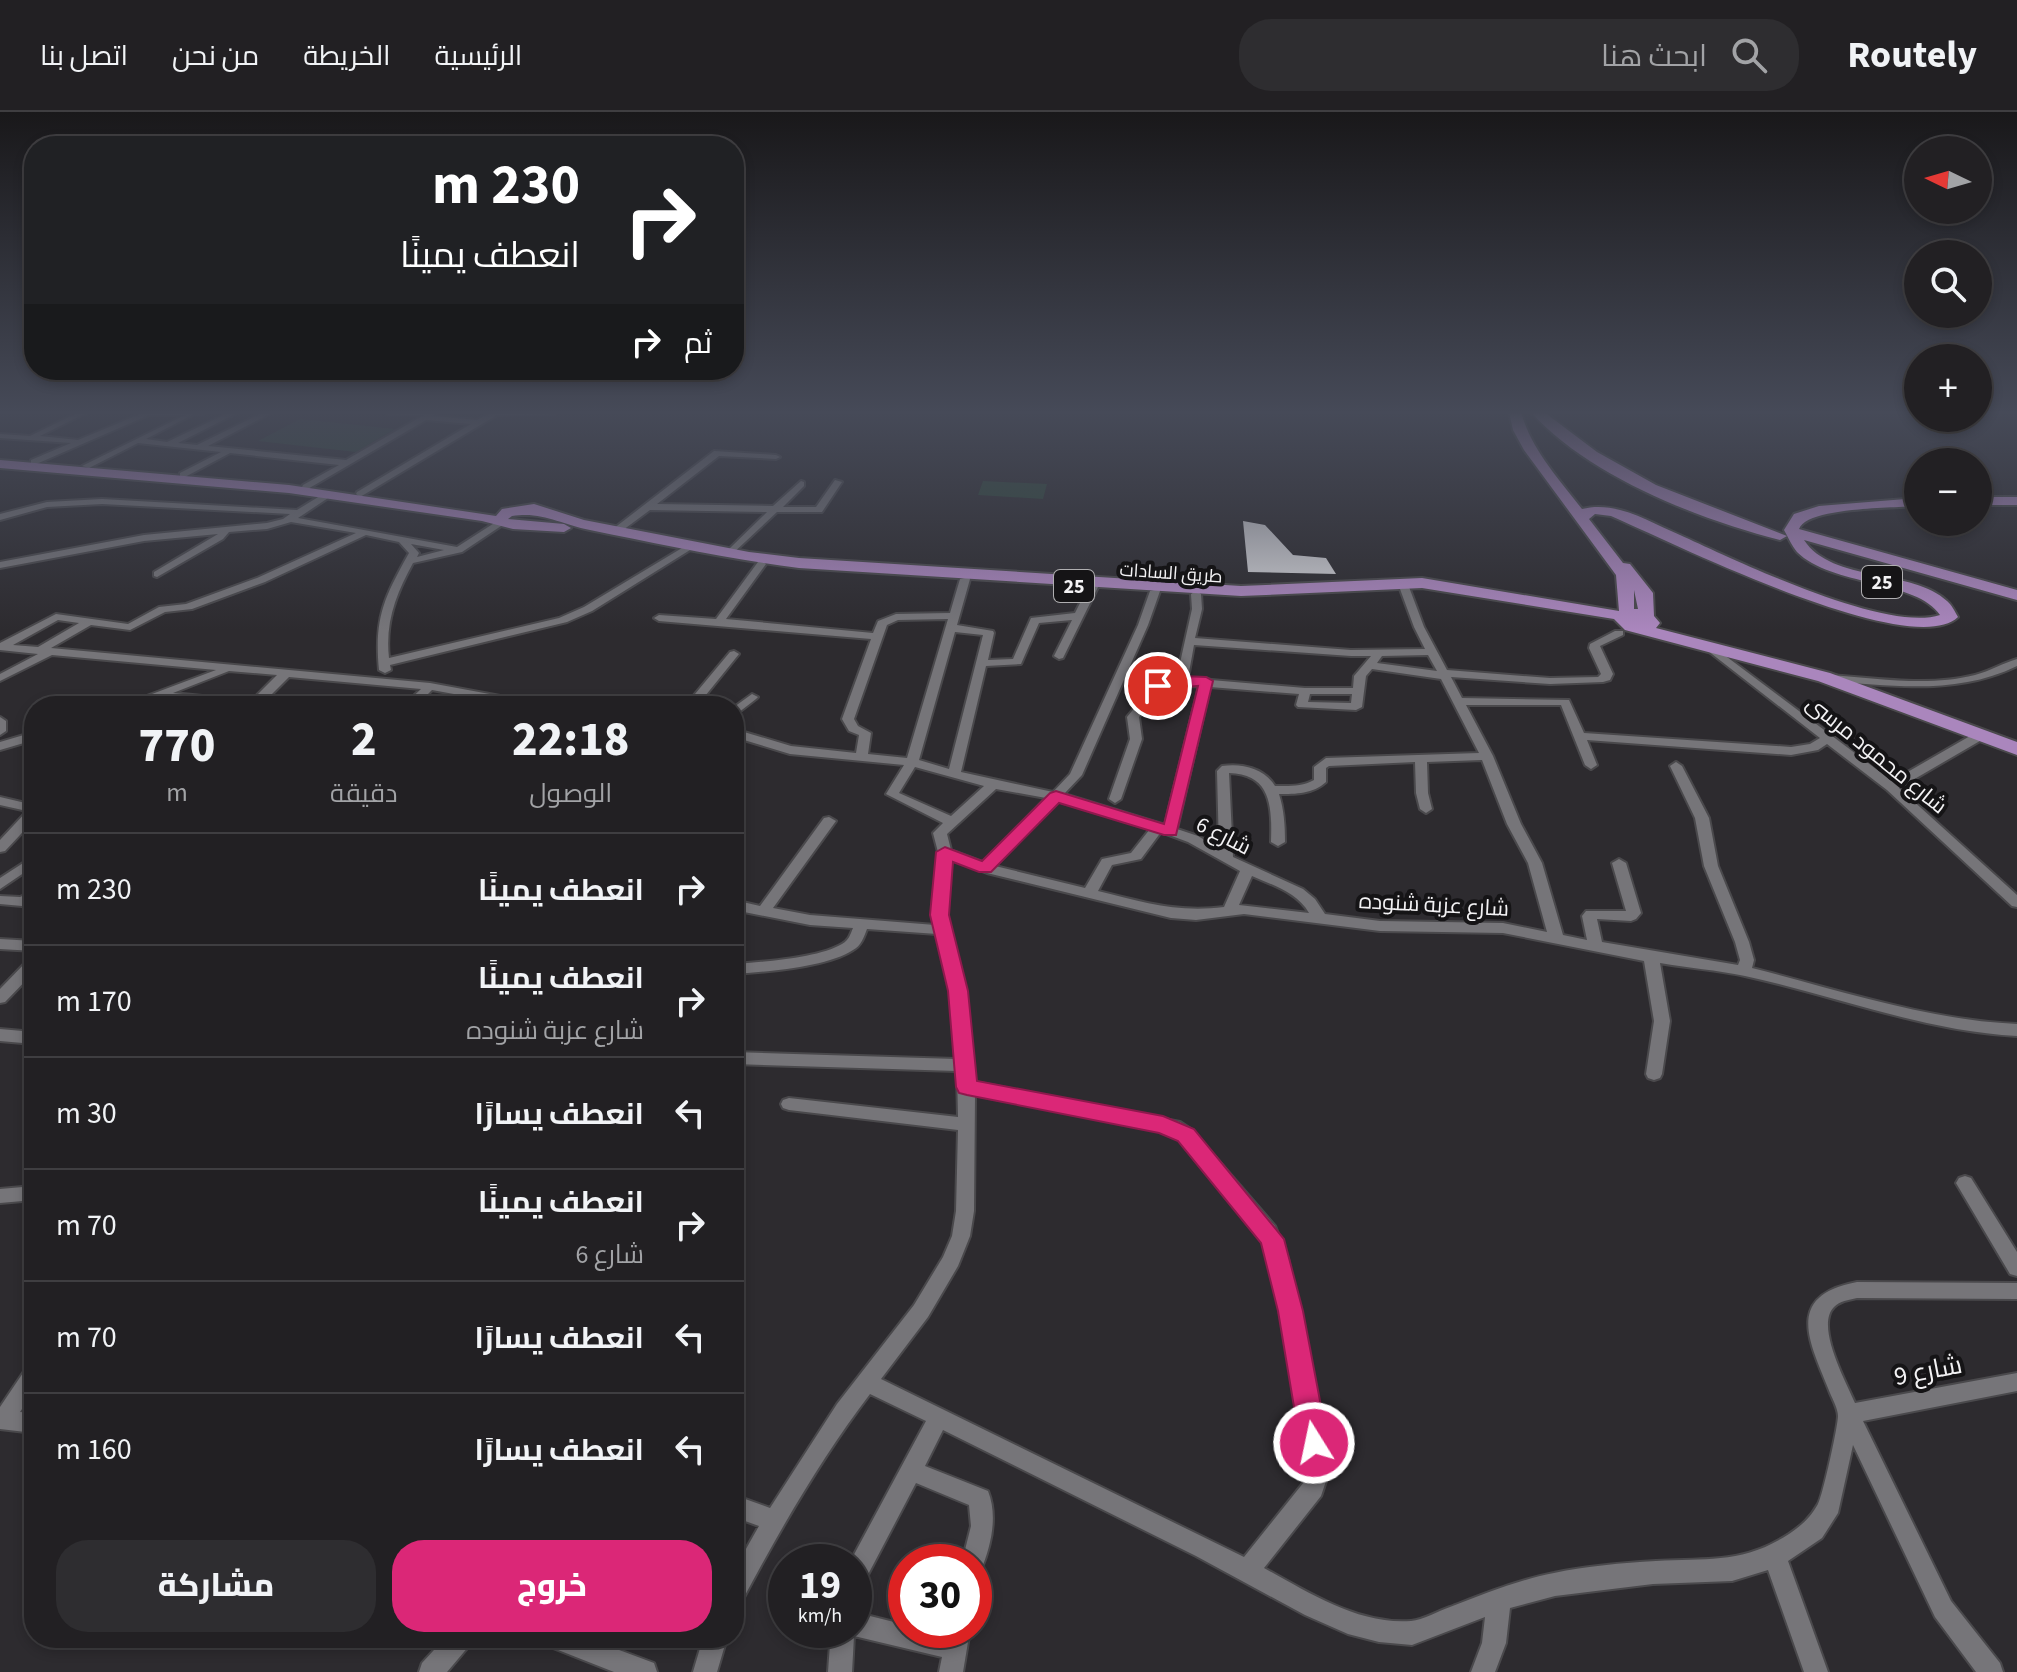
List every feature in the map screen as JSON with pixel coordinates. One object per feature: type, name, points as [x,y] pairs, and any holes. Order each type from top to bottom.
[{"type":"main road","name":"طريق السادات","points":[[244,485],[328,494],[501,521],[519,517],[541,519],[544,512],[572,522],[616,531],[799,563],[1241,591],[1422,583],[1586,609],[1609,607],[1624,618]]},
{"type":"main road","name":"طريق السادات","points":[[283,485],[460,507],[761,564],[1196,594],[1293,598],[1405,589],[1472,595],[1646,622],[1856,688]]},
{"type":"main road","points":[[1556,485],[1614,559],[1642,587],[1648,605],[1646,622]]},
{"type":"main road","points":[[1641,485],[1701,512],[1779,532],[1659,485]]},
{"type":"main road","points":[[1992,501],[2017,501]]},
{"type":"main road","name":"25","points":[[1582,519],[1588,511],[1614,512],[1834,604],[1905,624],[1936,625],[1950,617],[1942,604],[1912,590],[1826,563],[1800,546],[1791,530],[1799,517],[1809,512],[1904,503]]},
{"type":"main road","points":[[2017,595],[1798,537],[2017,603]]},
{"type":"main road","points":[[1614,559],[1628,585],[1624,618]]},
{"type":"main road","points":[[1961,578],[2017,588]]},
{"type":"main road","points":[[1856,688],[2017,749]]},
{"type":"main road","points":[[1856,688],[1902,696],[2017,736]]},
{"type":"street","points":[[306,487],[310,485]]},
{"type":"street","points":[[360,494],[376,485]]},
{"type":"street","points":[[616,531],[676,485]]},
{"type":"street","points":[[730,553],[781,507],[800,485]]},
{"type":"street","points":[[648,507],[819,510],[836,485]]},
{"type":"street","points":[[242,528],[289,489]]},
{"type":"street","points":[[0,565],[144,538],[267,526],[289,519],[328,494]]},
{"type":"street","points":[[0,517],[48,507],[103,502],[264,508],[300,513]]},
{"type":"street","points":[[289,519],[459,550]]},
{"type":"street","points":[[410,561],[459,550],[501,521]]},
{"type":"street","points":[[157,574],[220,537],[228,528]]},
{"type":"street","points":[[0,647],[54,617],[130,627],[163,609],[188,607],[261,580],[364,533]]},
{"type":"street","points":[[387,682],[381,641],[390,595],[414,553],[403,541]]},
{"type":"street","points":[[384,663],[563,620],[588,609],[685,550]]},
{"type":"street","points":[[719,622],[761,564]]},
{"type":"street","points":[[952,822],[893,796],[912,762],[965,579]]},
{"type":"street","points":[[1059,656],[1093,587]]},
{"type":"street","points":[[1405,589],[1408,603],[1487,756],[1514,824],[1535,863],[1556,937]]},
{"type":"street","points":[[985,868],[1076,775],[1155,591]]},
{"type":"street","points":[[1115,799],[1136,739],[1133,717],[1158,686],[1181,684],[1197,609],[1196,594]]},
{"type":"street","points":[[982,663],[1017,662],[1035,620],[1080,616]]},
{"type":"street","points":[[659,618],[876,636]]},
{"type":"street","points":[[861,758],[865,733],[853,728],[848,719],[882,623],[890,618],[954,622],[989,633],[954,775]]},
{"type":"street","points":[[1370,665],[1523,680],[1599,680],[1606,678],[1607,674],[1594,648],[1595,644],[1624,618]]},
{"type":"street","points":[[0,678],[88,622]]},
{"type":"street","points":[[1189,641],[1378,654],[1433,652]]},
{"type":"street","name":"شارع محمود مرسى","points":[[1705,643],[1891,787],[2017,903]]},
{"type":"street","points":[[0,647],[430,686],[484,696]]},
{"type":"street","points":[[699,696],[734,654]]},
{"type":"street","points":[[1182,681],[1305,691],[1302,705],[1351,709],[1357,705],[1360,676],[1378,654]]},
{"type":"street","points":[[1824,677],[1944,682],[1985,675],[2017,662]]},
{"type":"street","points":[[155,696],[229,669]]},
{"type":"street","points":[[263,696],[285,674]]},
{"type":"street","points":[[1089,894],[1107,862],[1136,856],[1164,829],[1206,681]]},
{"type":"street","points":[[420,696],[430,686]]},
{"type":"street","points":[[158,695],[167,696]]},
{"type":"street","points":[[744,704],[752,697]]},
{"type":"street","points":[[1457,701],[1565,702],[1591,765]]},
{"type":"street","points":[[0,721],[0,731]]},
{"type":"street","points":[[1891,787],[1981,735]]},
{"type":"street","name":"شارع 6","points":[[744,736],[790,750],[912,762],[993,785],[1056,796],[1164,829],[1202,843],[1226,859],[1303,895],[1319,917]]},
{"type":"street","points":[[1581,736],[1774,751],[1801,751],[1828,738]]},
{"type":"street","points":[[0,746],[24,739]]},
{"type":"street","points":[[1271,790],[1295,790],[1316,785],[1320,782],[1320,767],[1326,762],[1375,763],[1421,757],[1487,756]]},
{"type":"street","points":[[1421,757],[1422,793],[1426,809]]},
{"type":"street","points":[[1676,766],[1702,818],[1711,866],[1747,960],[1744,971]]},
{"type":"street","points":[[1226,859],[1223,770],[1253,772],[1271,790],[1277,809],[1278,842]]},
{"type":"street","points":[[744,1573],[844,1411],[921,1311],[951,1260],[961,1236],[965,1211],[967,1087],[958,991],[941,930],[945,852],[940,833],[993,785]]},
{"type":"street","points":[[0,801],[24,808]]},
{"type":"street","points":[[763,912],[829,821]]},
{"type":"street","points":[[0,848],[24,822]]},
{"type":"street","points":[[0,829],[18,829]]},
{"type":"street","name":"شارع عزبة شنوده","points":[[945,852],[985,868],[1183,915],[1208,915],[1244,909],[1393,927],[1492,927],[1744,971],[1931,1019],[1988,1030],[2017,1030]]},
{"type":"street","points":[[1595,945],[1591,914],[1623,917],[1634,913],[1619,863]]},
{"type":"street","points":[[0,885],[24,867]]},
{"type":"street","points":[[1230,910],[1248,869]]},
{"type":"street","points":[[0,900],[24,901]]},
{"type":"street","points":[[744,907],[861,925],[941,930]]},
{"type":"street","points":[[744,968],[841,951],[855,941],[861,925]]},
{"type":"street","points":[[0,944],[24,945]]},
{"type":"street","points":[[1651,957],[1662,1021],[1654,1074]]},
{"type":"street","points":[[0,998],[24,973]]},
{"type":"street","points":[[0,1035],[24,1037]]},
{"type":"street","points":[[744,1058],[965,1065]]},
{"type":"street","points":[[967,1087],[1174,1127],[1186,1135],[1268,1231],[1279,1259],[1319,1469],[1313,1488],[1248,1571]]},
{"type":"street","points":[[789,1104],[965,1124]]},
{"type":"street","points":[[1965,1183],[2017,1268]]},
{"type":"street","points":[[0,1196],[24,1194]]},
{"type":"street","points":[[1991,1672],[1943,1609],[1849,1414],[1820,1342],[1817,1326],[1820,1311],[1828,1300],[1857,1290],[2017,1291]]},
{"type":"street","points":[[867,1382],[1248,1571],[1313,1607],[1348,1622],[1379,1630],[1412,1633],[1499,1600],[1555,1584],[1596,1577],[1732,1570],[1775,1556],[1814,1530],[1830,1505],[1849,1414]]},
{"type":"street","name":"شارع 9","points":[[1849,1414],[2017,1382]]},
{"type":"street","points":[[2,1421],[24,1389]]},
{"type":"street","points":[[872,1544],[939,1417]]},
{"type":"street","points":[[2,1421],[24,1422]]},
{"type":"street","points":[[910,1470],[980,1499],[982,1526],[978,1544]]},
{"type":"street","points":[[744,1510],[774,1521]]},
{"type":"street","points":[[1775,1556],[1816,1672]]},
{"type":"street","points":[[1484,1671],[1494,1643],[1499,1600]]},
{"type":"street","points":[[872,1629],[954,1650]]},
{"type":"street","points":[[431,1672],[452,1648]]},
{"type":"street","points":[[582,1648],[645,1672]]},
{"type":"street","points":[[705,1672],[712,1648]]},
{"type":"street","points":[[840,1672],[842,1648]]},
{"type":"green space","points":[[982,485],[1047,485],[1043,499],[978,495]]},
{"type":"building","points":[[1243,521],[1265,525],[1293,555],[1326,558],[1336,574],[1248,572]]},
{"type":"route","points":[[1158,686],[1181,684],[1182,681],[1206,681],[1170,832],[1056,796],[985,868],[945,852],[941,930],[958,991],[967,1087],[1174,1127],[1186,1135],[1272,1239],[1290,1311],[1314,1443]]}]
